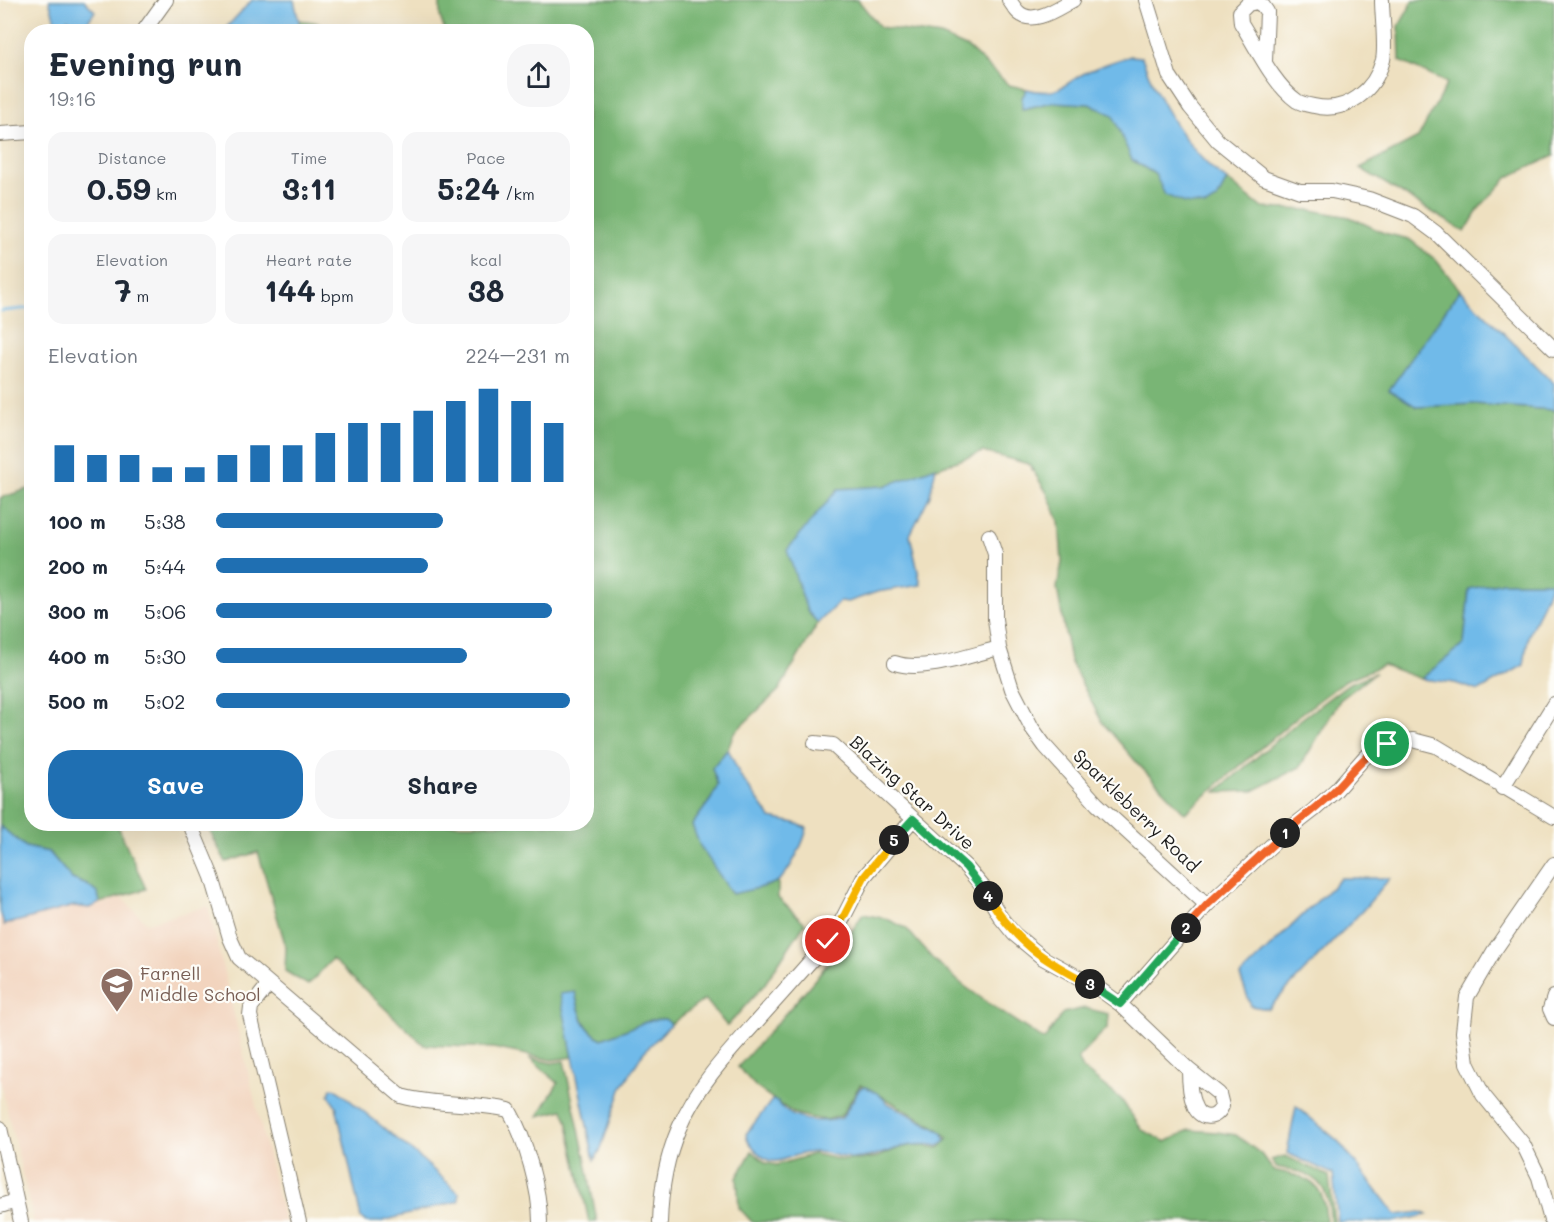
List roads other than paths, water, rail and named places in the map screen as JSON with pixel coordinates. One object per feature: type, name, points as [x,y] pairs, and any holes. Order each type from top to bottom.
[{"type":"street","points":[[148,24],[166,0]]},
{"type":"street","points":[[1009,0],[1019,14],[1029,18],[1039,17],[1073,0]]},
{"type":"street","points":[[1146,0],[1169,75],[1190,107],[1218,141],[1264,178],[1300,191],[1332,191],[1369,199],[1413,216],[1436,233],[1554,349]]},
{"type":"street","points":[[1265,61],[1276,82],[1299,103],[1321,108],[1336,108],[1357,100],[1374,81],[1383,58],[1382,0]]},
{"type":"street","points":[[0,134],[24,132]]},
{"type":"street","name":"Sparkleberry Road","points":[[989,536],[994,554],[994,619],[999,648],[1012,689],[1022,710],[1045,746],[1097,804],[1207,905]]},
{"type":"street","points":[[895,663],[924,666],[999,648]]},
{"type":"street","points":[[1502,788],[1554,704]]},
{"type":"street","points":[[1120,1004],[1207,905],[1287,831],[1321,803],[1375,749],[1400,741],[1425,742],[1554,817]]},
{"type":"street","name":"Blazing Star Drive","points":[[815,743],[833,745],[966,867],[983,887],[1001,918],[1027,946],[1043,958],[1098,988],[1120,1004],[1190,1070]]},
{"type":"street","points":[[660,1222],[664,1176],[671,1151],[680,1126],[704,1084],[727,1054],[828,941],[841,922],[864,877],[913,819]]},
{"type":"street","points":[[193,831],[212,877],[230,938],[239,958],[401,1096],[414,1100],[494,1106],[509,1110],[522,1138],[540,1222]]},
{"type":"street","points":[[1548,1220],[1539,1177],[1523,1143],[1483,1095],[1467,1064],[1464,1032],[1467,997],[1494,951],[1554,864]]},
{"type":"street","points":[[269,984],[251,1007],[250,1015],[298,1222]]},
{"type":"street","points":[[1554,997],[1550,1009],[1554,1018]]},
{"type":"street","points":[[0,1128],[3,1151],[21,1222]]},
{"type":"street","points":[[0,1206],[16,1201]]},
{"type":"water","points":[[49,0],[84,0],[95,11],[86,24],[74,24],[68,19],[65,24],[56,24]]},
{"type":"water","points":[[252,0],[294,0],[299,24],[230,24]]},
{"type":"water","points":[[1131,56],[1142,57],[1165,108],[1176,125],[1200,156],[1213,170],[1227,180],[1217,199],[1206,206],[1185,203],[1165,195],[1155,174],[1132,160],[1113,115],[1089,104],[1053,102],[1022,109],[1022,98],[1027,89],[1048,92],[1055,90],[1091,70]]},
{"type":"water","points":[[1460,290],[1554,383],[1554,410],[1474,404],[1417,407],[1389,390]]},
{"type":"water","points":[[936,467],[930,495],[910,535],[921,585],[877,592],[848,602],[840,601],[818,623],[807,611],[787,550],[838,489],[885,486]]},
{"type":"water","points":[[1502,582],[1552,582],[1528,637],[1524,665],[1479,691],[1455,683],[1421,679],[1464,644],[1469,589]]},
{"type":"water","points":[[728,749],[741,777],[771,818],[807,828],[796,857],[778,881],[732,894],[700,846],[692,825],[718,785],[712,768]]},
{"type":"water","points":[[0,826],[26,847],[49,852],[72,879],[87,885],[98,894],[100,903],[89,908],[74,906],[4,925],[0,911]]},
{"type":"water","points":[[1341,878],[1390,878],[1363,910],[1268,1009],[1251,1006],[1240,976]]},
{"type":"water","points":[[575,992],[580,1013],[586,1025],[590,1031],[602,1039],[651,1020],[665,1019],[671,1024],[643,1053],[622,1087],[600,1151],[594,1160],[560,994]]},
{"type":"water","points":[[866,1087],[889,1104],[942,1132],[946,1141],[938,1146],[906,1146],[861,1158],[815,1152],[772,1161],[757,1151],[747,1139],[746,1134],[772,1100],[778,1101],[789,1113],[806,1120],[834,1120],[842,1118],[860,1088]]},
{"type":"water","points":[[331,1088],[336,1089],[418,1156],[459,1193],[459,1201],[379,1222],[366,1222],[361,1218],[336,1106],[329,1095]]},
{"type":"water","points":[[1296,1106],[1338,1141],[1396,1215],[1421,1212],[1427,1215],[1393,1222],[1338,1222],[1333,1174],[1287,1153]]},
{"type":"waterway","points":[[2,311],[24,309]]},
{"type":"place","name":"Farnell Middle School","points":[[117,1013]]}]
